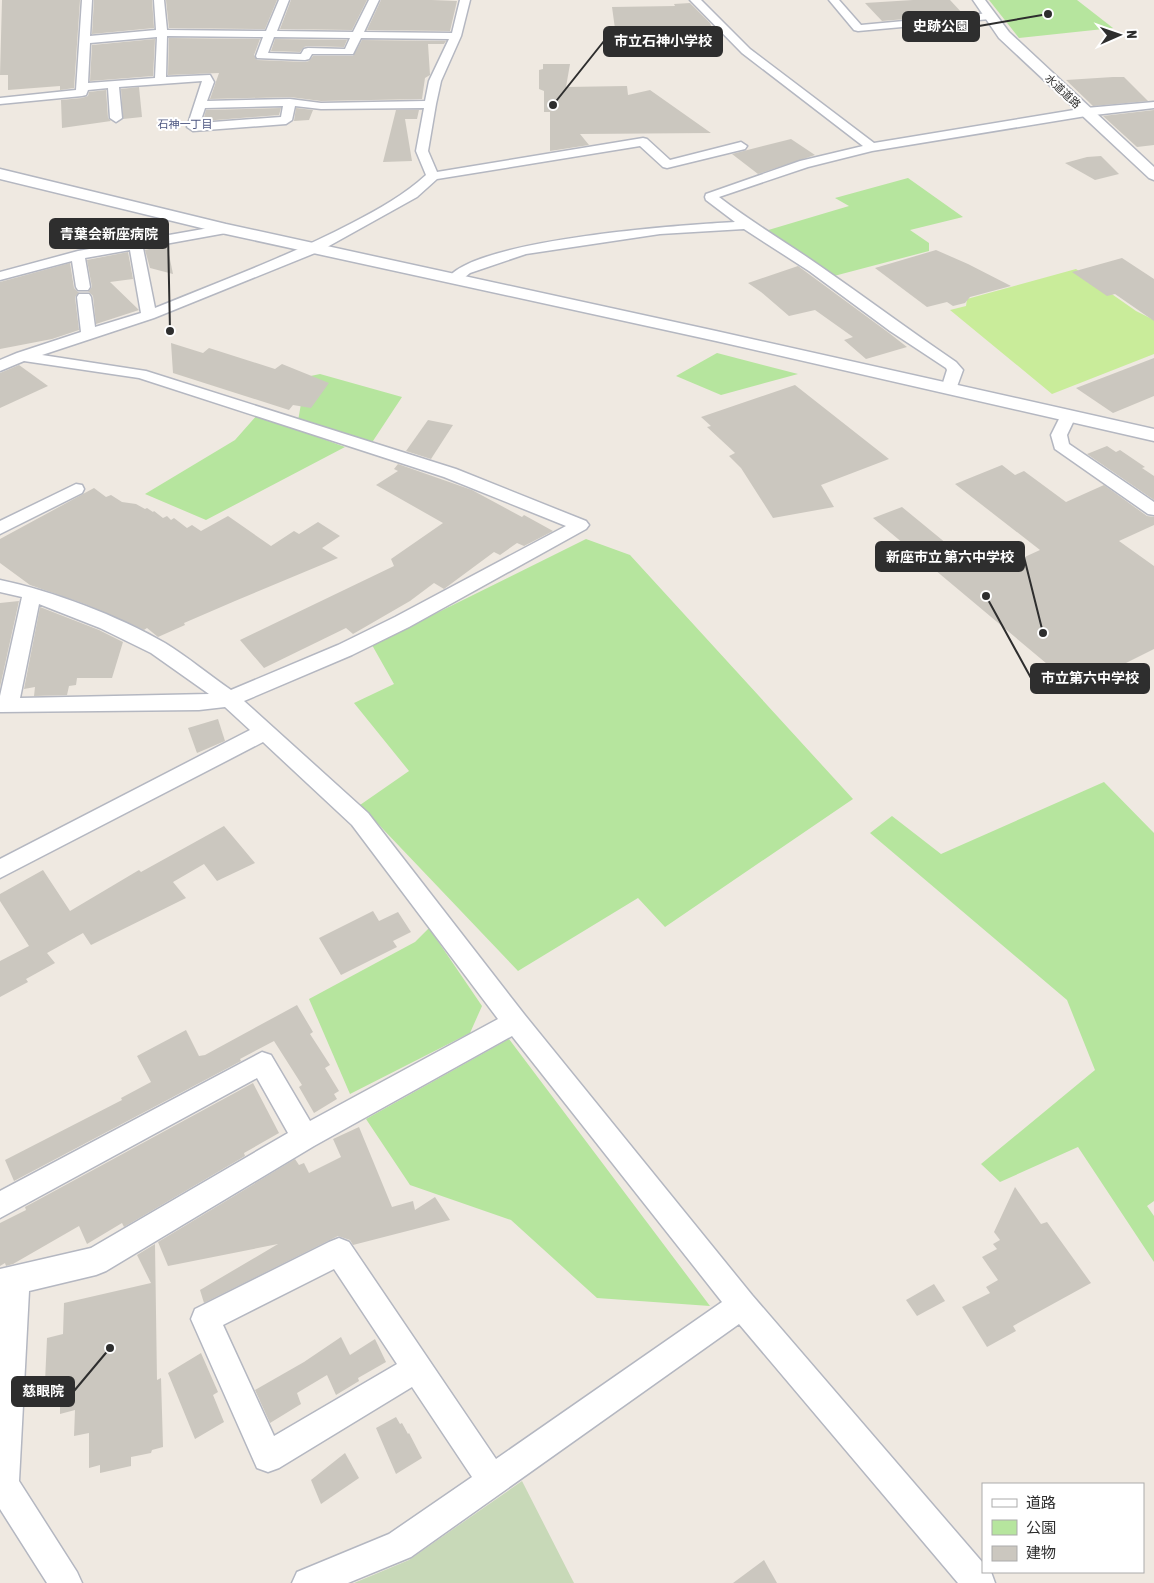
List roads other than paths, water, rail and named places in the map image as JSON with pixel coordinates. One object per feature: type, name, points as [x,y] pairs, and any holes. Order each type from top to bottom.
[{"type":"street","points":[[0,101],[82,93],[87,0]]},
{"type":"street","points":[[159,0],[162,33],[160,80]]},
{"type":"street","points":[[284,0],[261,56],[305,57],[308,51],[349,52],[374,0]]},
{"type":"street","points":[[433,176],[422,151],[430,104],[439,70],[456,36],[465,0]]},
{"type":"street","points":[[694,0],[746,51],[872,147]]},
{"type":"street","points":[[834,0],[858,28],[990,16]]},
{"type":"street","name":"水道道路","points":[[980,0],[1004,35],[1154,175]]},
{"type":"street","points":[[84,40],[162,33],[456,36]]},
{"type":"street","points":[[82,87],[206,77],[208,82],[193,128],[286,120],[290,102]]},
{"type":"street","points":[[113,85],[116,118]]},
{"type":"street","points":[[202,105],[290,102],[321,106],[430,104]]},
{"type":"street","points":[[949,390],[955,370],[951,365],[895,328],[814,268],[747,225],[711,197],[804,164],[872,147],[1086,112],[1154,106]]},
{"type":"street","points":[[0,366],[22,356],[149,315],[315,248],[412,194],[433,176],[643,142],[667,164],[741,146]]},
{"type":"street","points":[[0,174],[226,229],[1154,435]]},
{"type":"street","points":[[454,279],[465,270],[524,250],[660,230],[747,225]]},
{"type":"street","points":[[0,276],[78,255],[226,229]]},
{"type":"street","points":[[136,244],[149,315]]},
{"type":"street","points":[[78,255],[90,334]]},
{"type":"street","points":[[22,356],[141,374],[450,473],[580,525],[353,646],[229,699],[199,703],[4,705],[32,594]]},
{"type":"street","points":[[1068,416],[1059,435],[1061,446],[1154,510]]},
{"type":"street","points":[[0,528],[76,489]]},
{"type":"street","points":[[0,586],[32,594],[107,624],[158,648],[229,699],[360,819],[515,1022],[742,1304],[979,1583]]},
{"type":"street","points":[[0,869],[265,732]]},
{"type":"street","points":[[66,1583],[2,1485],[7,1282],[96,1261],[305,1137],[515,1022]]},
{"type":"street","points":[[0,1205],[262,1063],[305,1137]]},
{"type":"street","points":[[417,1368],[268,1457],[205,1319],[339,1252],[417,1368],[492,1480]]},
{"type":"street","points":[[308,1583],[400,1546],[742,1304]]},
{"type":"place","name":"史跡公園","points":[[1048,14]]},
{"type":"place","name":"市立石神小学校","points":[[553,105]]},
{"type":"place","name":"青葉会新座病院","points":[[170,331]]},
{"type":"place","name":"市立第六中学校","points":[[986,596]]},
{"type":"place","name":"新座市立 第六中学校","points":[[1043,633]]},
{"type":"place","name":"慈眼院","points":[[110,1348]]},
{"type":"district","name":"石神一丁目","points":[[185,124]]}]
